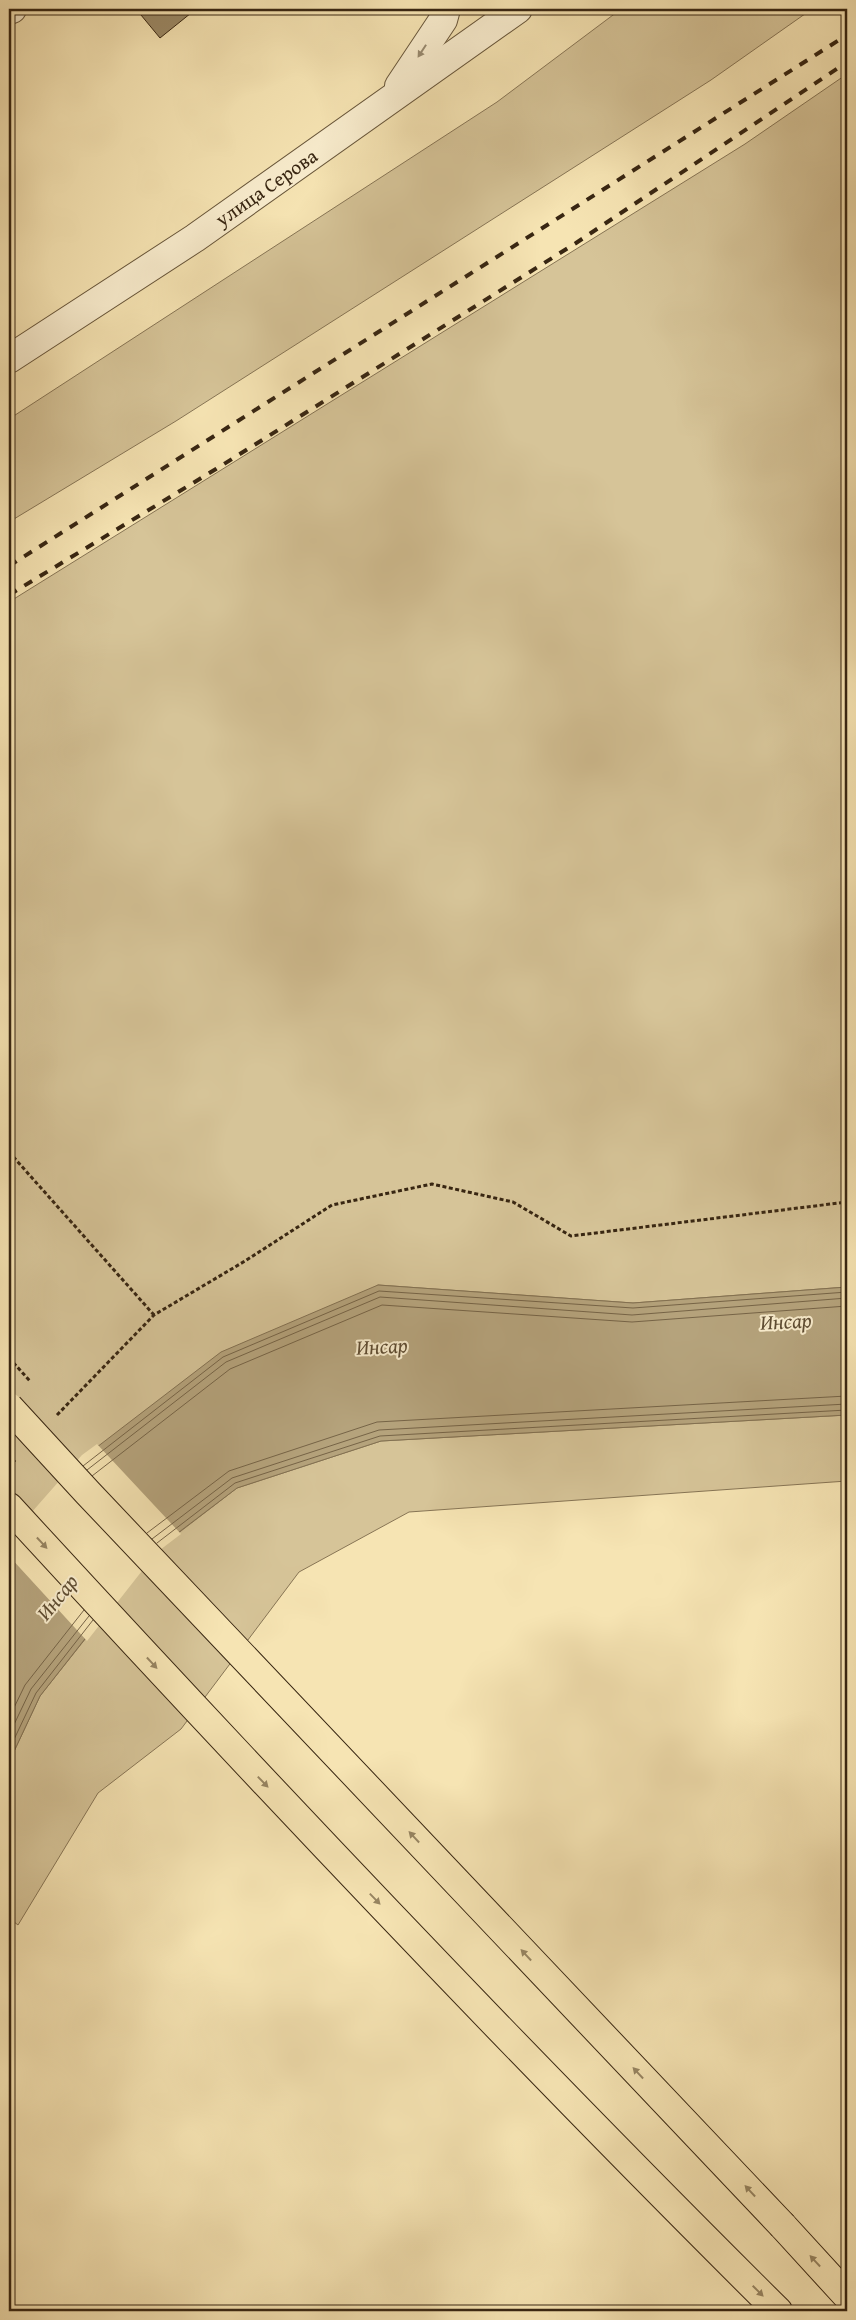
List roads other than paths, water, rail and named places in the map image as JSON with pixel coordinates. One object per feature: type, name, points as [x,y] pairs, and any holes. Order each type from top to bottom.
[{"type":"main road","points":[[9,1407],[88,1493],[783,2226],[847,2296]]},
{"type":"main road","points":[[9,1507],[232,1749],[464,1994],[778,2311]]},
{"type":"street","points":[[391,99],[443,20],[446,9]]},
{"type":"street","name":"улица Серова","points":[[9,359],[195,238],[391,99],[507,12]]},
{"type":"water","name":"Инсар","points":[[378,1285],[633,1303],[847,1287],[847,1415],[381,1441],[237,1488],[154,1551],[40,1696],[9,1762],[9,1542],[84,1457],[221,1352]]},
{"type":"railway","points":[[9,566],[847,35]]},
{"type":"railway","points":[[9,595],[216,469],[576,243],[847,62]]}]
